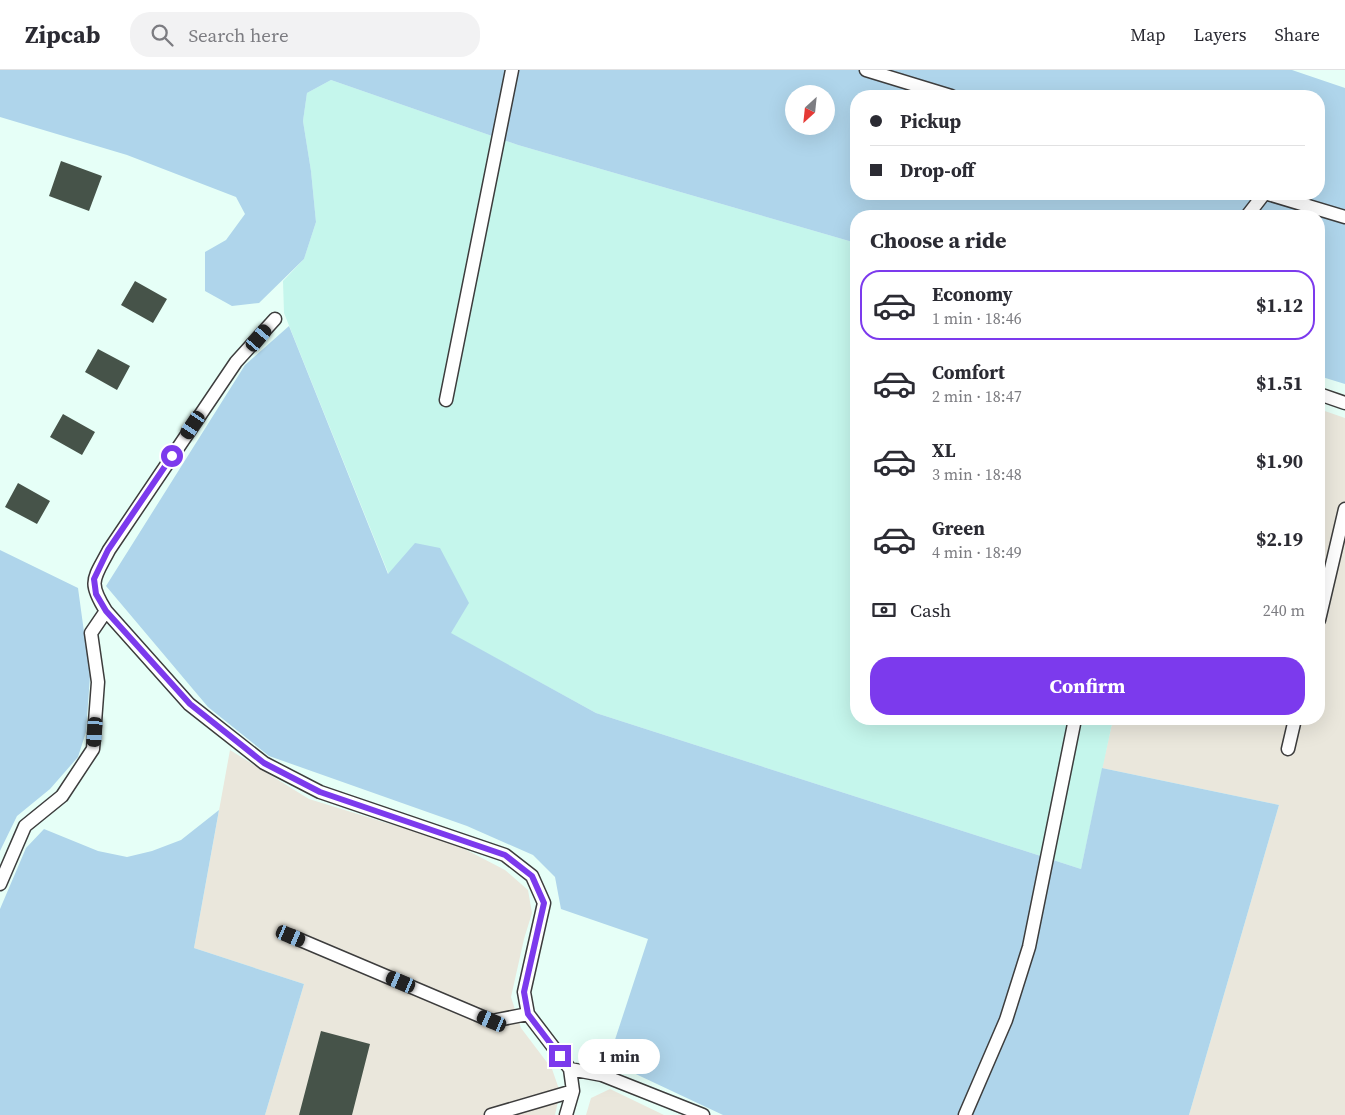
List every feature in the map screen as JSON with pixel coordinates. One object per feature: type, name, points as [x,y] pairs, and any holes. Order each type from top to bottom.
[{"type":"lane","points":[[446,400],[512,70]]},
{"type":"lane","points":[[866,70],[931,90]]},
{"type":"lane","points":[[1252,210],[1259,200]]},
{"type":"lane","points":[[1288,200],[1322,210]]},
{"type":"lane","points":[[1325,211],[1345,217]]},
{"type":"lane","points":[[275,318],[236,362],[108,550],[94,579],[96,594],[106,611],[190,704],[264,763],[320,792],[505,855],[532,876],[544,903],[524,992],[528,1014],[570,1070],[573,1091],[566,1115]]},
{"type":"lane","points":[[1325,396],[1345,403]]},
{"type":"lane","points":[[1325,594],[1345,509]]},
{"type":"lane","points":[[0,884],[25,826],[62,796],[93,749],[98,682],[91,633],[106,611]]},
{"type":"lane","points":[[965,1115],[1006,1020],[1029,947],[1074,725]]},
{"type":"lane","points":[[1288,749],[1294,725]]},
{"type":"lane","points":[[291,936],[492,1021],[528,1014]]},
{"type":"lane","points":[[570,1070],[602,1075],[703,1115]]},
{"type":"lane","points":[[491,1115],[573,1091]]},
{"type":"shaded area","points":[[0,70],[1292,70],[1345,88],[1345,384],[1325,378],[1325,210],[850,210],[850,241],[518,145],[331,80],[307,93],[303,121],[311,171],[316,222],[304,259],[259,303],[232,306],[205,291],[205,252],[226,240],[245,214],[236,197],[127,155],[0,117]]},
{"type":"shaded area","points":[[331,80],[518,145],[850,241],[850,725],[1112,725],[1081,869],[596,713],[450,633],[389,575],[284,313],[283,281],[304,259],[316,222],[311,171],[303,121],[307,93]]},
{"type":"shaded area","points":[[289,326],[388,574],[415,543],[440,548],[469,603],[451,633],[596,713],[1081,869],[1102,768],[1279,805],[1189,1115],[723,1115],[608,1061],[648,939],[561,909],[555,877],[533,855],[467,826],[269,756],[208,707],[106,586],[245,365]]},
{"type":"shaded area","points":[[1325,411],[1345,418],[1345,1115],[1189,1115],[1279,805],[1102,768],[1112,725],[1325,725]]},
{"type":"shaded area","points":[[0,550],[78,588],[90,676],[86,732],[78,757],[50,789],[17,816],[0,851]]},
{"type":"shaded area","points":[[230,750],[309,799],[455,844],[505,870],[528,890],[532,913],[511,997],[521,1028],[552,1069],[560,1092],[555,1115],[265,1115],[304,984],[194,948]]},
{"type":"shaded area","points":[[219,810],[194,948],[304,984],[265,1115],[0,1115],[0,909],[26,848],[44,829],[98,851],[127,857],[152,851],[181,840]]},
{"type":"shaded area","points":[[610,1089],[664,1115],[586,1115],[591,1098]]},
{"type":"building","points":[[61,161],[102,176],[89,211],[49,196]]},
{"type":"building","points":[[135,281],[167,299],[153,323],[121,305]]},
{"type":"building","points":[[98,349],[130,366],[117,390],[85,372]]},
{"type":"building","points":[[63,414],[95,432],[82,455],[50,437]]},
{"type":"building","points":[[18,483],[50,501],[37,524],[5,507]]},
{"type":"building","points":[[321,1031],[370,1044],[352,1115],[299,1115]]},
{"type":"route","points":[[172,456],[108,550],[94,579],[96,594],[106,611],[190,704],[264,763],[320,792],[505,855],[532,876],[544,903],[524,992],[528,1014],[560,1056]]}]
